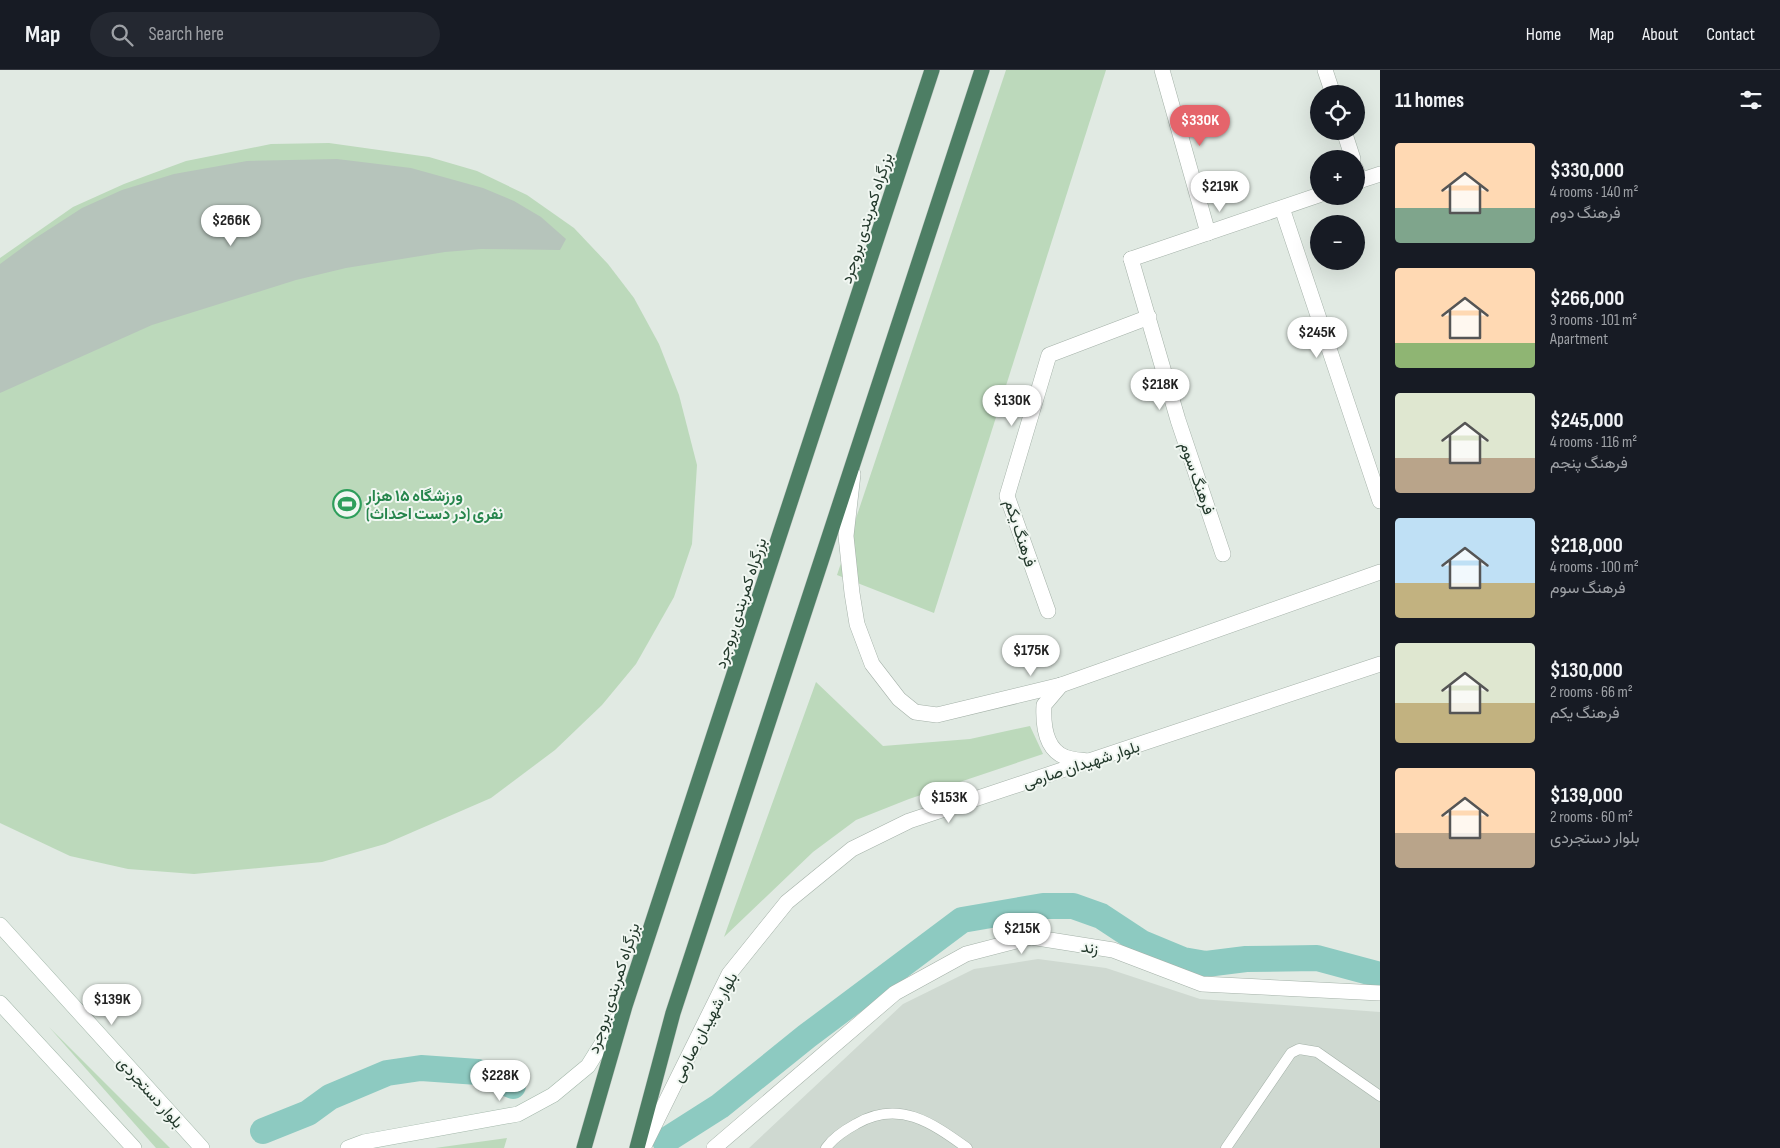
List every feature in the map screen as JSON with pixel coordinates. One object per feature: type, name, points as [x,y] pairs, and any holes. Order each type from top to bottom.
[{"type":"highway","name":"بزرگراه کمربندی بروجرد","points":[[584,1148],[625,1006],[932,70]]},
{"type":"highway","points":[[637,1148],[673,1013],[982,70]]},
{"type":"street","points":[[1162,70],[1208,233],[1310,198]]},
{"type":"street","points":[[1325,70],[1329,85]]},
{"type":"street","points":[[1365,176],[1380,174]]},
{"type":"street","points":[[1282,208],[1380,501]]},
{"type":"street","name":"فرهنگ سوم","points":[[1208,233],[1131,259],[1178,420],[1223,554]]},
{"type":"street","name":"فرهنگ یکم","points":[[1048,611],[1007,496],[1049,355],[1149,317]]},
{"type":"street","points":[[854,462],[846,536],[857,624],[872,664],[899,699],[915,712],[937,715],[1061,686],[1380,572]]},
{"type":"street","name":"بلوار شهیدان صارمی","points":[[643,1148],[729,974],[787,902],[852,849],[909,821],[1380,664]]},
{"type":"street","points":[[1061,686],[1044,705],[1046,733],[1053,747],[1064,757],[1089,761]]},
{"type":"street","name":"بلوار دستجردی","points":[[0,925],[202,1148]]},
{"type":"street","name":"زند","points":[[714,1148],[895,992],[966,954],[1031,937],[1113,950],[1202,984],[1380,993]]},
{"type":"street","points":[[0,1003],[122,1141],[134,1148]]},
{"type":"street","points":[[348,1148],[364,1142],[518,1114],[552,1095],[588,1066],[625,1006]]},
{"type":"lane","points":[[1226,1148],[1291,1053],[1298,1048],[1318,1052],[1380,1096]]},
{"type":"lane","points":[[826,1148],[850,1127],[862,1121],[889,1113],[911,1116],[933,1124],[968,1148]]},
{"type":"shaded area","points":[[1038,959],[1106,968],[1200,999],[1380,1012],[1380,1148],[749,1148],[903,1004],[974,969]]},
{"type":"green space","points":[[1006,70],[1106,70],[934,613],[837,575]]},
{"type":"green space","name":"ورزشگاه ۱۵ هزار نفری (در دست احداث)","points":[[329,143],[429,157],[477,171],[527,195],[574,228],[608,264],[634,298],[659,344],[679,395],[697,465],[692,544],[674,597],[636,664],[602,705],[555,750],[491,798],[385,844],[322,862],[194,874],[128,869],[70,856],[0,823],[0,258],[73,207],[124,184],[186,161],[271,144]]},
{"type":"green space","points":[[816,682],[883,746],[970,739],[1030,726],[1043,754],[909,799],[856,820],[813,852],[724,937]]},
{"type":"green space","points":[[49,1027],[170,1148],[156,1148]]},
{"type":"green space","points":[[507,1138],[504,1148],[435,1148]]},
{"type":"building","points":[[337,159],[411,168],[483,188],[514,201],[541,217],[566,239],[560,250],[481,249],[445,252],[346,268],[296,280],[152,325],[0,393],[0,264],[34,239],[82,208],[122,190],[174,174],[247,161]]},
{"type":"waterway","points":[[665,1141],[720,1106],[807,1036],[962,920],[1043,906],[1073,906],[1101,916],[1142,943],[1183,960],[1206,964],[1246,959],[1317,958],[1380,975]]},
{"type":"waterway","points":[[263,1131],[308,1113],[330,1097],[387,1073],[421,1068],[478,1072],[513,1086]]},
{"type":"place","name":"ورزشگاه ۱۵ هزار نفری (در دست احداث)","points":[[347,504]]}]
